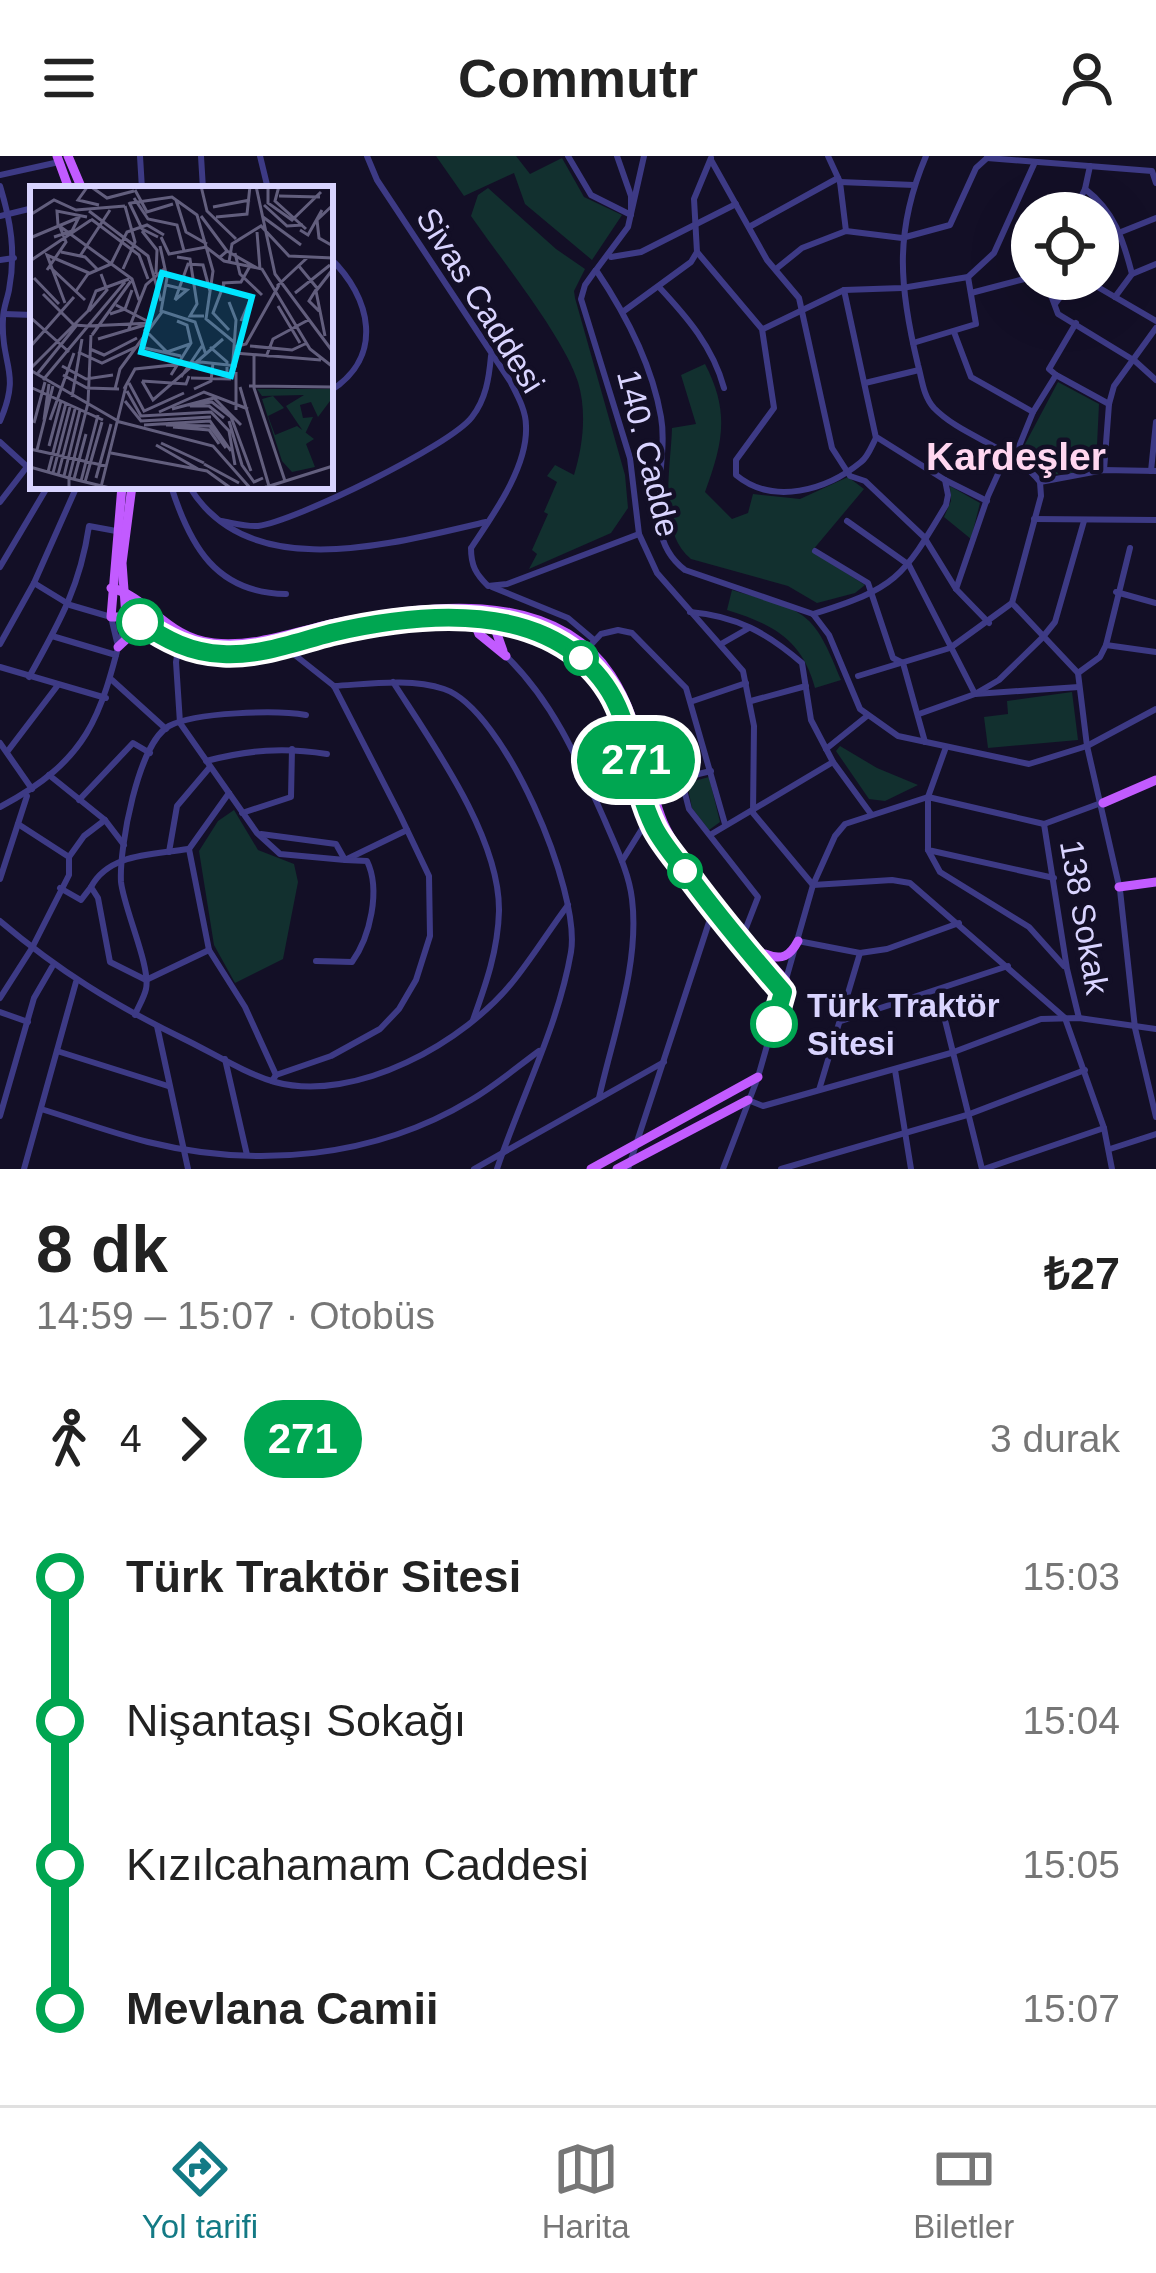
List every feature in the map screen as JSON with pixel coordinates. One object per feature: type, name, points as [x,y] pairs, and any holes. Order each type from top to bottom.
[{"type":"main road","points":[[62,158],[80,186]]},
{"type":"main road","points":[[122,489],[111,617],[125,617],[178,645],[237,655],[401,613],[544,622],[587,649],[625,701],[657,805],[675,843],[715,903]]},
{"type":"main road","points":[[125,617],[122,563],[131,489]]},
{"type":"main road","points":[[111,588],[125,591],[158,620],[206,643],[290,641],[472,614]]},
{"type":"main road","points":[[472,614],[479,634]]},
{"type":"main road","points":[[492,616],[587,649],[632,743],[650,816],[664,842],[785,987]]},
{"type":"main road","points":[[492,616],[506,656]]},
{"type":"main road","points":[[446,619],[479,634],[506,656]]},
{"type":"main road","points":[[498,644],[502,632],[518,626]]},
{"type":"main road","points":[[117,651],[134,632],[154,633]]},
{"type":"main road","points":[[1102,803],[1156,779]]},
{"type":"main road","points":[[650,816],[657,805]]},
{"type":"main road","points":[[1120,887],[1156,882]]},
{"type":"main road","points":[[742,936],[785,987]]},
{"type":"main road","points":[[760,952],[783,958],[798,941]]},
{"type":"main road","points":[[591,1169],[758,1077]]},
{"type":"main road","points":[[616,1169],[748,1100]]},
{"type":"street","points":[[140,156],[142,186]]},
{"type":"street","points":[[201,156],[202,186]]},
{"type":"street","points":[[260,156],[267,186]]},
{"type":"street","name":"Sivas Caddesi","points":[[367,156],[376,180],[492,353],[524,410],[527,428],[522,456],[472,548],[471,563],[488,586]]},
{"type":"street","points":[[568,156],[591,195],[631,215]]},
{"type":"street","points":[[617,156],[631,196],[631,215]]},
{"type":"street","points":[[644,156],[631,215],[596,270],[624,311],[661,418],[659,516],[662,545],[670,559],[685,570],[813,614],[829,634],[856,702],[867,716],[898,736],[1029,764],[1087,746],[1156,709]]},
{"type":"street","points":[[828,156],[839,180],[846,231]]},
{"type":"street","points":[[858,676],[950,648],[1012,603],[1041,496],[1040,482],[1014,459],[934,408],[923,390],[902,288],[902,238],[914,184],[926,156]]},
{"type":"street","points":[[776,269],[802,248],[846,231],[902,238],[950,225],[976,168],[987,157],[1154,170],[1156,183]]},
{"type":"street","points":[[0,175],[62,158]]},
{"type":"street","points":[[711,158],[749,227],[799,298],[832,448],[850,476],[866,481],[924,537],[956,589],[989,623]]},
{"type":"street","points":[[711,158],[694,200],[697,252],[762,329],[774,407],[736,460],[736,475],[748,485],[804,492],[863,461],[876,438],[844,290]]},
{"type":"street","points":[[762,329],[844,290],[902,288],[968,277],[994,253],[1035,162]]},
{"type":"street","points":[[1084,192],[1090,166]]},
{"type":"street","points":[[749,227],[839,180],[914,184]]},
{"type":"street","points":[[0,186],[14,258],[1,314],[13,382],[0,421]]},
{"type":"street","points":[[1085,189],[1103,202],[1121,232],[1132,274]]},
{"type":"street","points":[[608,257],[641,252],[736,204]]},
{"type":"street","points":[[1121,232],[1156,218]]},
{"type":"street","points":[[624,311],[691,262],[697,252]]},
{"type":"street","points":[[0,260],[14,258]]},
{"type":"street","points":[[333,261],[350,278],[365,307],[365,342],[350,378],[333,389]]},
{"type":"street","points":[[1119,292],[1132,274],[1156,264]]},
{"type":"street","name":"140. Cadde","points":[[596,270],[581,299],[630,458],[639,534],[657,573],[743,671],[752,701],[752,808]]},
{"type":"street","points":[[913,343],[976,324],[968,277]]},
{"type":"street","points":[[971,293],[1011,283]]},
{"type":"street","points":[[659,286],[694,326],[724,388]]},
{"type":"street","points":[[1053,300],[1058,314],[1156,380]]},
{"type":"street","points":[[1054,304],[1057,300]]},
{"type":"street","points":[[1104,470],[1108,404],[1114,386],[1135,362],[1156,324],[1119,300]]},
{"type":"street","points":[[1076,323],[1049,369],[1108,404]]},
{"type":"street","points":[[954,332],[971,377],[1034,412]]},
{"type":"street","points":[[221,521],[256,526],[290,517],[446,441],[470,420],[484,399],[492,353]]},
{"type":"street","points":[[866,382],[920,370]]},
{"type":"street","points":[[956,589],[1002,465],[1014,459],[1056,375]]},
{"type":"street","points":[[1040,482],[1104,470],[1154,471],[1156,422]]},
{"type":"street","points":[[876,438],[944,481],[987,501]]},
{"type":"street","points":[[0,442],[29,470],[0,502]]},
{"type":"street","points":[[813,614],[892,584],[946,505],[949,495],[944,481]]},
{"type":"street","points":[[0,567],[46,489]]},
{"type":"street","points":[[0,644],[34,584],[76,489]]},
{"type":"street","points":[[172,489],[194,548],[230,580],[260,593],[286,594]]},
{"type":"street","points":[[191,489],[200,504],[235,532],[268,546],[335,550],[489,521]]},
{"type":"street","points":[[1034,519],[1156,520]]},
{"type":"street","points":[[848,521],[908,565],[975,694]]},
{"type":"street","points":[[920,714],[999,680],[1042,638],[1055,622],[1084,521]]},
{"type":"street","points":[[29,676],[70,605],[83,568],[89,526],[116,531]]},
{"type":"street","points":[[488,586],[507,584],[639,534]]},
{"type":"street","points":[[1078,674],[1100,657],[1106,645],[1130,548]]},
{"type":"street","points":[[815,550],[868,583],[893,658],[903,663],[925,742]]},
{"type":"street","points":[[34,584],[70,605],[111,617],[117,651]]},
{"type":"street","points":[[488,586],[568,618],[587,649],[619,630],[632,633],[693,701],[725,824]]},
{"type":"street","points":[[1116,592],[1156,603]]},
{"type":"street","points":[[1012,603],[1078,674],[1087,746],[1120,887],[1135,1028],[1156,1117]]},
{"type":"street","points":[[690,611],[752,626],[802,663],[811,720],[833,762],[872,814]]},
{"type":"street","points":[[0,808],[49,775],[91,733],[112,680],[125,617]]},
{"type":"street","points":[[722,644],[752,626]]},
{"type":"street","points":[[52,636],[117,651]]},
{"type":"street","points":[[274,1078],[368,1036],[399,1009],[416,980],[430,936],[429,876],[334,686],[290,641]]},
{"type":"street","points":[[178,645],[181,723],[257,833],[280,854],[367,861],[371,867],[368,928],[352,962],[316,961]]},
{"type":"street","points":[[1106,645],[1156,652]]},
{"type":"street","points":[[506,656],[529,679],[570,740],[622,861],[632,898],[631,954],[598,1098]]},
{"type":"street","points":[[0,678],[1,668],[106,698]]},
{"type":"street","points":[[112,680],[166,729]]},
{"type":"street","points":[[334,686],[394,682],[443,689],[466,701],[489,724],[544,826],[568,905],[572,947],[559,1001],[497,1169]]},
{"type":"street","points":[[394,682],[453,777],[484,842],[495,886],[499,907],[494,962],[472,1023]]},
{"type":"street","points":[[693,701],[746,682]]},
{"type":"street","points":[[7,752],[58,685]]},
{"type":"street","points":[[752,701],[806,686]]},
{"type":"street","points":[[975,694],[1079,686]]},
{"type":"street","points":[[135,1015],[147,986],[122,883],[122,860],[133,787],[150,753],[166,729],[181,723],[280,710],[306,716]]},
{"type":"street","points":[[826,749],[867,716]]},
{"type":"street","points":[[0,743],[30,790]]},
{"type":"street","points":[[79,800],[133,743],[150,753]]},
{"type":"street","points":[[946,747],[928,797],[928,850],[940,872],[1029,927],[1067,969]]},
{"type":"street","points":[[242,813],[291,797],[292,748]]},
{"type":"street","points":[[169,852],[177,806],[208,764],[253,749],[292,748],[327,754]]},
{"type":"street","points":[[710,835],[833,762]]},
{"type":"street","points":[[652,785],[711,772]]},
{"type":"street","points":[[49,775],[105,820],[124,845]]},
{"type":"street","points":[[681,778],[689,809],[758,897],[742,936]]},
{"type":"street","points":[[0,879],[30,790]]},
{"type":"street","points":[[60,889],[81,900],[107,867],[122,860],[189,849],[229,793]]},
{"type":"street","points":[[723,1169],[758,1077],[813,885],[845,824],[928,797],[1044,824],[1102,803]]},
{"type":"street","points":[[752,808],[760,824],[813,885]]},
{"type":"street","points":[[622,861],[650,816]]},
{"type":"street","points":[[69,857],[105,820]]},
{"type":"street","points":[[0,998],[32,948],[72,865],[69,857],[18,824]]},
{"type":"street","name":"138 Sokak","points":[[1044,824],[1079,1018]]},
{"type":"street","points":[[345,860],[407,830]]},
{"type":"street","points":[[257,833],[336,844],[345,860]]},
{"type":"street","points":[[189,849],[209,950],[245,1007],[274,1078]]},
{"type":"street","points":[[928,850],[1054,878]]},
{"type":"street","points":[[813,885],[910,883],[1065,1018],[1104,1128],[1112,1169]]},
{"type":"street","points":[[91,887],[98,898],[110,962],[146,980]]},
{"type":"street","points":[[629,1166],[715,903]]},
{"type":"street","points":[[0,921],[52,966],[135,1015],[225,1059],[317,1089],[430,1052],[472,1023],[514,981],[568,905]]},
{"type":"street","points":[[798,941],[860,953],[887,949],[959,923]]},
{"type":"street","points":[[146,980],[209,950]]},
{"type":"street","points":[[819,1090],[860,953]]},
{"type":"street","points":[[0,1116],[34,998],[52,966]]},
{"type":"street","points":[[841,1021],[1008,966]]},
{"type":"street","points":[[37,1169],[25,1168],[76,982]]},
{"type":"street","points":[[938,992],[983,1169],[1104,1128]]},
{"type":"street","points":[[0,1012],[28,1022]]},
{"type":"street","points":[[748,1100],[763,1106],[896,1070],[1041,1019],[1079,1018],[1156,1029]]},
{"type":"street","points":[[157,1026],[188,1169]]},
{"type":"street","points":[[41,1109],[152,1144],[265,1158],[337,1152],[404,1133],[472,1100],[541,1050]]},
{"type":"street","points":[[57,1051],[169,1086]]},
{"type":"street","points":[[225,1059],[247,1156]]},
{"type":"street","points":[[473,1169],[664,1062]]},
{"type":"street","points":[[896,1070],[911,1169]]},
{"type":"street","points":[[781,1169],[967,1114],[1085,1070]]},
{"type":"street","points":[[1110,1149],[1156,1134]]},
{"type":"green space","points":[[436,156],[516,156],[530,174],[562,158],[584,197],[622,215],[592,260],[525,204],[514,173],[464,196]]},
{"type":"green space","points":[[488,188],[585,269],[575,298],[625,475],[628,508],[611,533],[529,569],[557,482],[547,476],[555,465],[574,475],[582,441],[582,405],[578,382],[559,343],[471,216],[478,195]]},
{"type":"green space","points":[[705,364],[718,397],[721,428],[705,492],[732,519],[748,513],[753,494],[800,499],[848,477],[864,489],[812,551],[865,585],[855,593],[817,603],[788,586],[691,559],[680,547],[668,498],[672,428],[696,424],[681,375]]},
{"type":"green space","points":[[1058,382],[1099,404],[1096,466],[1049,473],[1024,456],[1024,446]]},
{"type":"green space","points":[[950,486],[980,503],[971,539],[944,517],[951,501]]},
{"type":"green space","points":[[732,590],[803,616],[822,638],[841,680],[815,688],[802,657],[783,636],[727,610]]},
{"type":"green space","points":[[1072,692],[1078,740],[988,748],[984,717],[1008,714],[1007,701]]},
{"type":"green space","points":[[840,746],[918,785],[885,801],[869,799],[836,751]]},
{"type":"green space","points":[[709,777],[720,822],[709,830],[692,808],[687,783]]},
{"type":"green space","points":[[234,810],[258,850],[294,864],[298,882],[283,959],[235,983],[214,945],[199,851],[218,821]]},
{"type":"bus line","name":"271","points":[[140,622],[178,645],[237,655],[334,632],[408,621],[478,620],[536,629],[554,638],[597,672],[607,687],[632,743],[649,811],[664,842],[722,921],[783,992],[774,1024]]},
{"type":"place","name":"Türk Traktör Sitesi","points":[[774,1024]]},
{"type":"district","name":"Kardeşler","points":[[1016,456]]}]
